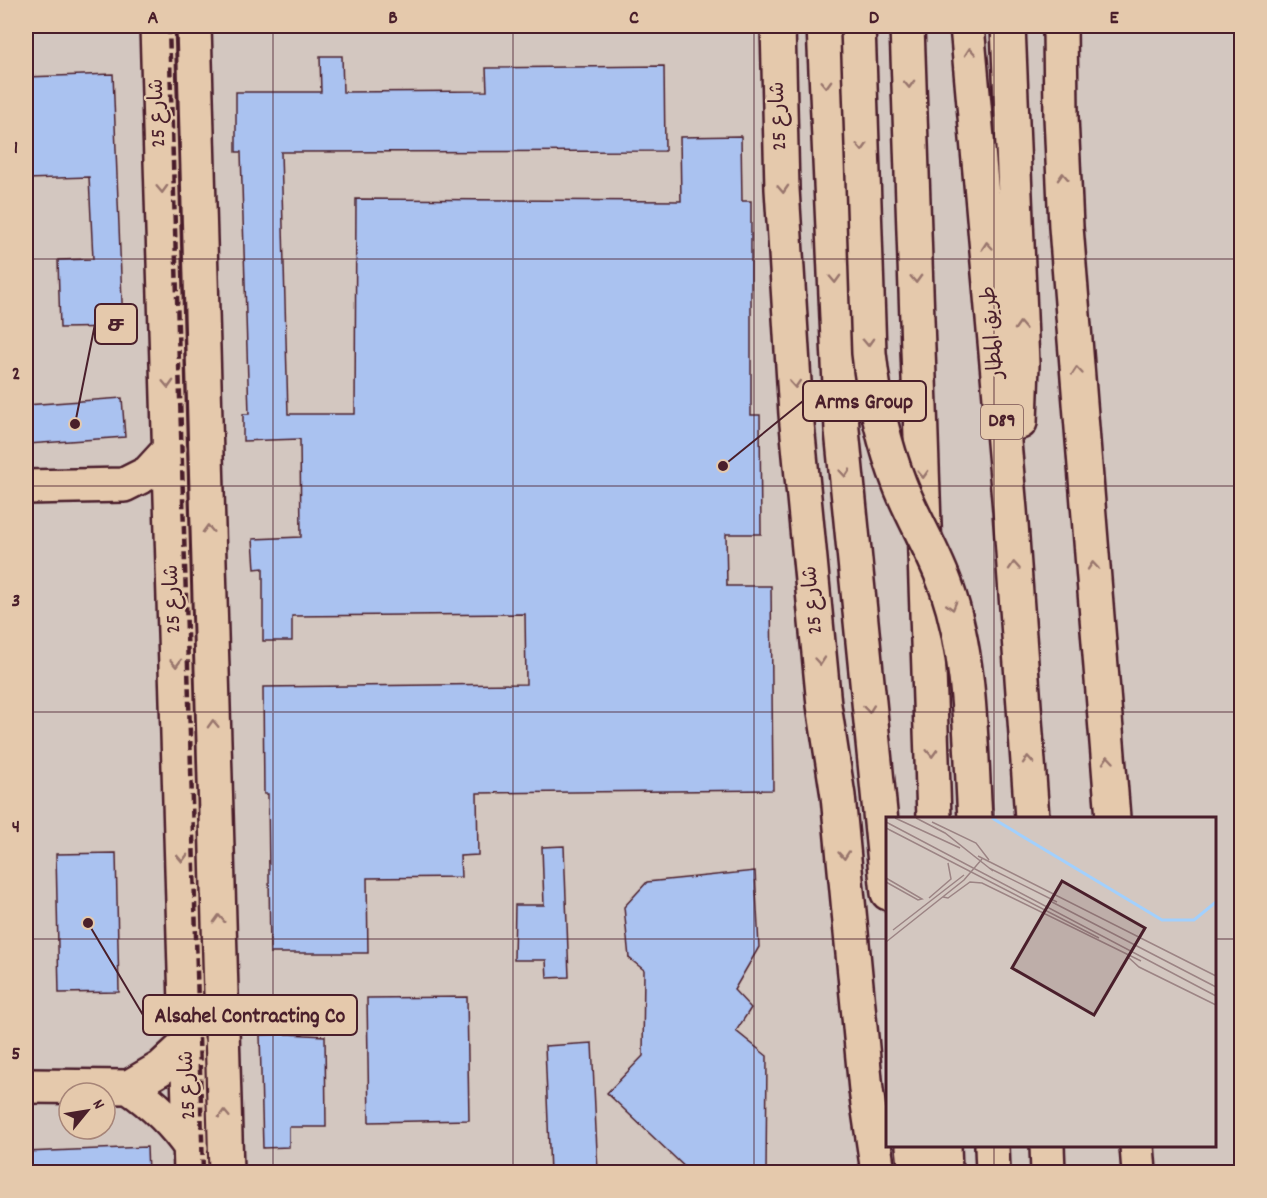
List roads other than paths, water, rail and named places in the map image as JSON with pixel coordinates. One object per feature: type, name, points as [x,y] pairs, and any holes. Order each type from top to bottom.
[{"type":"main road","name":"شارع 25","points":[[156,26],[191,1160]]},
{"type":"main road","name":"شارع 25","points":[[194,26],[226,1173]]},
{"type":"main road","name":"شارع 25","points":[[778,26],[782,189],[796,414],[824,705],[838,796],[866,1090],[878,1173]]},
{"type":"main road","points":[[824,26],[842,430],[886,873]]},
{"type":"main road","points":[[858,26],[869,353],[873,387],[888,454],[900,487],[933,553],[947,589],[958,629],[966,669],[975,817]]},
{"type":"main road","points":[[907,26],[934,817]]},
{"type":"main road","name":"طريق المطار","points":[[968,26],[1010,510],[1032,817]]},
{"type":"main road","points":[[1008,26],[1022,364],[1017,462],[1010,510]]},
{"type":"main road","points":[[1059,28],[1066,227],[1113,817]]},
{"type":"main road","points":[[26,487],[124,485],[148,473],[170,449]]},
{"type":"main road","points":[[124,485],[152,503],[172,525]]},
{"type":"main road","points":[[26,1086],[129,1087],[161,1068],[188,1043]]},
{"type":"main road","points":[[129,1087],[164,1113],[178,1130],[191,1160]]},
{"type":"main road","points":[[859,1173],[866,1090]]},
{"type":"main road","points":[[913,1147],[916,1173]]},
{"type":"main road","points":[[944,1147],[945,1173]]},
{"type":"main road","points":[[992,1147],[993,1173]]},
{"type":"main road","points":[[1047,1147],[1048,1173]]},
{"type":"main road","points":[[1137,1147],[1139,1173]]},
{"type":"railway","points":[[169,26],[203,1172]]},
{"type":"place","name":"ச","points":[[75,424]]},
{"type":"place","name":"Arms Group","points":[[723,466]]},
{"type":"place","name":"Alsahel Contracting Co","points":[[88,923]]}]
